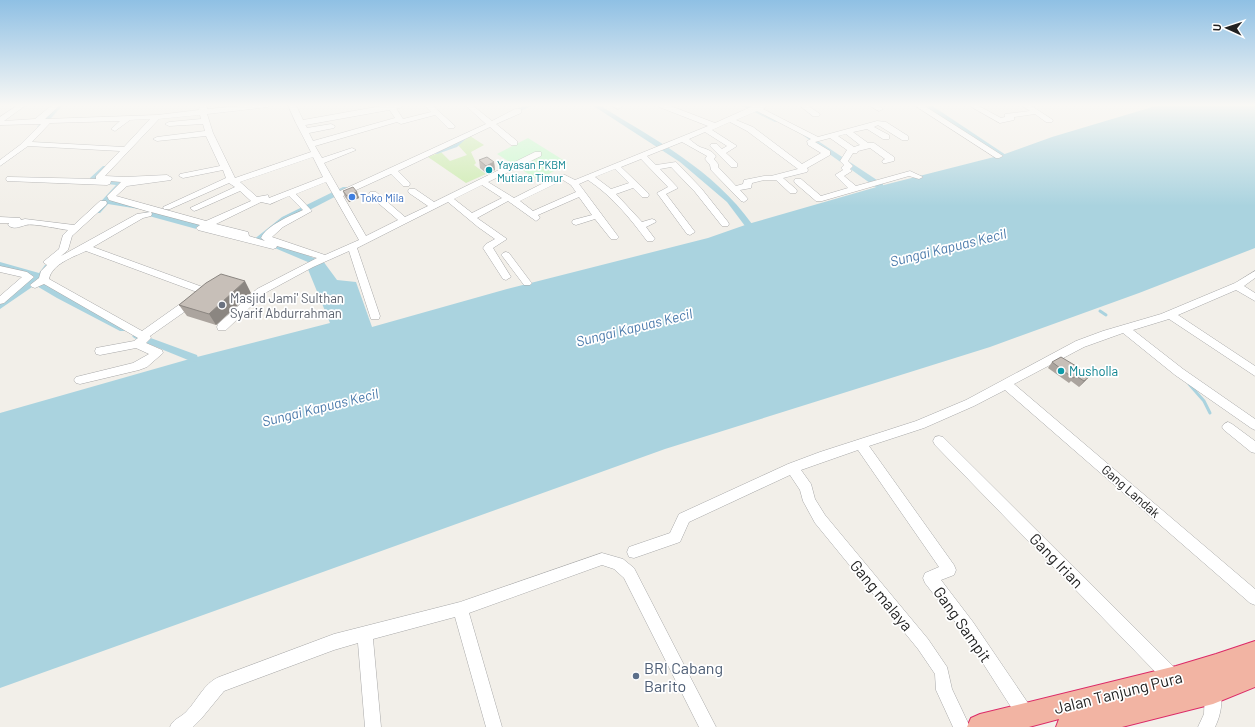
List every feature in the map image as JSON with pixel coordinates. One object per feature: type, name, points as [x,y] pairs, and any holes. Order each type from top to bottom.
[{"type":"highway","name":"Jalan Tanjung Pura","points":[[980,727],[1174,680],[1239,660],[1255,653]]},
{"type":"highway","name":"Jalan Tanjung Pura","points":[[1069,727],[1213,691],[1255,674]]},
{"type":"street","points":[[0,159],[26,139]]},
{"type":"street","points":[[0,164],[24,146],[30,139]]},
{"type":"street","points":[[113,181],[99,177],[137,139]]},
{"type":"street","points":[[212,139],[225,167],[235,183],[254,199],[263,198],[270,201],[328,178]]},
{"type":"street","points":[[308,139],[319,162],[364,241]]},
{"type":"street","points":[[337,193],[393,171],[458,139]]},
{"type":"street","points":[[509,139],[514,143]]},
{"type":"street","points":[[472,217],[562,177],[572,181],[589,177],[683,139],[698,149],[704,149],[712,156],[709,159],[714,164],[714,168],[744,199]]},
{"type":"street","points":[[722,139],[734,146],[722,152]]},
{"type":"street","points":[[734,189],[748,186],[746,182],[764,178],[770,179],[802,172],[804,170],[763,139]]},
{"type":"street","points":[[801,168],[827,153],[813,144],[816,140],[820,139]]},
{"type":"street","points":[[836,139],[852,150]]},
{"type":"street","points":[[857,139],[866,146]]},
{"type":"street","points":[[972,139],[999,156]]},
{"type":"street","points":[[853,188],[840,175],[848,171],[845,168],[850,166],[844,161],[852,150],[871,145],[891,159],[886,161]]},
{"type":"street","points":[[24,146],[114,151],[117,148],[127,150]]},
{"type":"street","points":[[714,146],[734,165]]},
{"type":"street","points":[[319,162],[352,150]]},
{"type":"street","points":[[167,207],[316,153]]},
{"type":"street","points":[[222,328],[261,291],[310,265],[352,247],[538,154]]},
{"type":"street","points":[[642,155],[674,188],[662,193],[690,232]]},
{"type":"street","points":[[654,168],[673,164],[698,190],[725,224]]},
{"type":"street","points":[[616,166],[644,195]]},
{"type":"street","points":[[183,176],[225,167]]},
{"type":"street","points":[[393,171],[406,184]]},
{"type":"street","points":[[564,171],[567,173],[597,216],[614,236]]},
{"type":"street","points":[[798,181],[819,199],[853,188],[910,173],[919,177]]},
{"type":"street","points":[[589,177],[602,185],[641,226],[650,239]]},
{"type":"street","points":[[777,177],[793,191]]},
{"type":"street","points":[[10,179],[113,181],[168,178],[124,184],[111,196],[112,198],[162,213],[208,224]]},
{"type":"street","points":[[482,182],[511,199],[534,216],[581,193]]},
{"type":"street","points":[[194,208],[235,183]]},
{"type":"street","points":[[609,193],[635,184]]},
{"type":"street","points":[[293,191],[291,193],[306,208],[306,212],[280,225],[266,238],[325,259]]},
{"type":"street","points":[[412,191],[434,206]]},
{"type":"street","points":[[373,194],[404,221]]},
{"type":"street","points":[[263,198],[201,228],[284,249],[288,246]]},
{"type":"street","points":[[449,199],[481,225],[502,239],[488,248],[506,277]]},
{"type":"street","points":[[80,380],[135,367],[143,364],[158,353],[142,340],[39,283],[52,261],[63,250],[68,235],[103,203]]},
{"type":"street","points":[[52,261],[85,246],[140,216],[148,214]]},
{"type":"street","points":[[576,222],[597,216]]},
{"type":"street","points":[[0,220],[17,220],[12,225],[19,225],[25,222],[76,228]]},
{"type":"street","points":[[641,226],[652,222]]},
{"type":"street","points":[[85,246],[208,290],[142,340],[100,351]]},
{"type":"street","points":[[352,247],[375,316]]},
{"type":"street","points":[[506,255],[527,282]]},
{"type":"street","points":[[0,261],[28,272]]},
{"type":"street","points":[[0,268],[28,272]]},
{"type":"street","points":[[0,301],[29,277],[28,272]]},
{"type":"street","points":[[634,552],[676,538],[684,518],[792,468],[820,457],[920,425],[970,403],[1080,344],[1107,334],[1170,315],[1238,285],[1255,274]]},
{"type":"street","points":[[1238,285],[1255,298]]},
{"type":"street","points":[[247,287],[261,291]]},
{"type":"street","points":[[1170,315],[1255,372]]},
{"type":"street","points":[[1128,332],[1179,372],[1255,425]]},
{"type":"street","name":"Gang Landak","points":[[1006,384],[1255,598]]},
{"type":"street","points":[[1228,427],[1255,448]]},
{"type":"street","name":"Gang Irian","points":[[939,441],[1174,680]]},
{"type":"street","name":"Gang Sampit","points":[[861,444],[949,570],[930,578],[968,627],[1026,715]]},
{"type":"street","name":"Gang malaya","points":[[792,468],[806,488],[809,501],[820,519],[923,644],[937,664],[942,672],[944,690],[962,727]]},
{"type":"street","points":[[179,727],[195,716],[219,685],[334,642],[460,609],[602,559],[618,564],[629,573],[708,727]]},
{"type":"street","points":[[460,609],[494,727]]},
{"type":"street","points":[[365,634],[372,727]]},
{"type":"street","points":[[1206,727],[1212,715],[1213,691]]},
{"type":"green space","points":[[466,139],[475,139],[484,145],[471,152],[476,163],[474,165],[486,174],[466,183],[428,157],[441,152],[450,161],[467,155],[458,145]]},
{"type":"green space","points":[[526,139],[529,139],[568,163],[538,180],[497,154]]},
{"type":"water","name":"Sungai Kapuas Kecil","points":[[1047,139],[1255,139],[1255,248],[1139,293],[990,347],[665,449],[0,688],[0,413],[193,358],[330,323],[307,267],[323,261],[337,280],[356,282],[372,327],[507,289],[708,238],[748,224],[880,186],[1002,155]]},
{"type":"building","points":[[487,157],[494,162],[486,166],[479,160]]},
{"type":"building","points":[[353,187],[357,192],[347,196],[343,191]]},
{"type":"building","points":[[221,274],[245,281],[209,314],[179,305],[206,283]]},
{"type":"building","points":[[1061,357],[1091,375],[1084,381],[1076,376],[1073,378],[1052,362]]},
{"type":"waterway","points":[[437,152],[454,145],[462,139]]},
{"type":"waterway","points":[[649,139],[683,160],[730,200],[748,224]]},
{"type":"waterway","points":[[812,139],[880,186]]},
{"type":"waterway","points":[[978,139],[1002,155]]},
{"type":"waterway","points":[[97,211],[120,185],[120,182],[93,180],[106,168]]},
{"type":"waterway","points":[[257,240],[285,219],[346,189]]},
{"type":"waterway","points":[[106,201],[136,207]]},
{"type":"waterway","points":[[140,216],[149,213],[211,230]]},
{"type":"waterway","points":[[273,244],[318,263]]},
{"type":"waterway","points":[[0,265],[41,276]]},
{"type":"waterway","points":[[41,276],[48,267]]},
{"type":"waterway","points":[[35,281],[41,276]]},
{"type":"waterway","points":[[0,306],[35,281]]},
{"type":"waterway","points":[[35,281],[60,296],[123,329]]},
{"type":"waterway","points":[[1100,311],[1106,315]]},
{"type":"waterway","points":[[137,336],[193,358]]},
{"type":"waterway","points":[[1189,384],[1204,401],[1210,413]]},
{"type":"place","name":"Yayasan PKBM Mutiara Timur","points":[[489,170]]},
{"type":"place","name":"Toko Mila","points":[[352,197]]},
{"type":"place","name":"Masjid Jami' Sulthan Syarif Abdurrahman","points":[[222,305]]},
{"type":"place","name":"Musholla","points":[[1061,371]]},
{"type":"place","name":"BRI Cabang Barito","points":[[636,676]]}]
